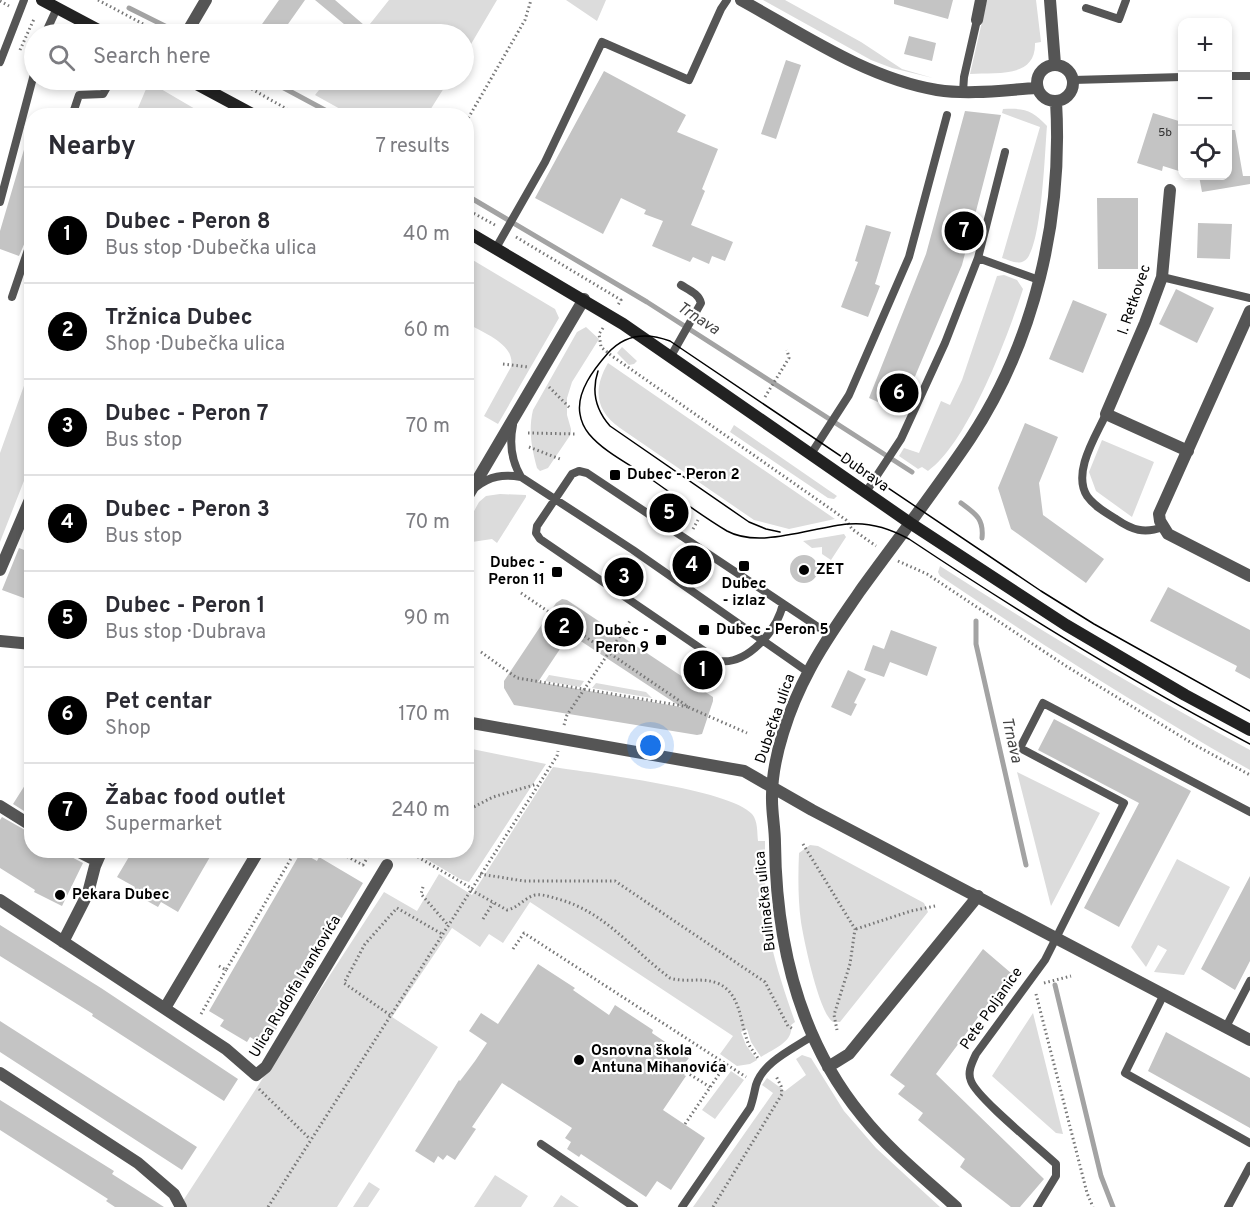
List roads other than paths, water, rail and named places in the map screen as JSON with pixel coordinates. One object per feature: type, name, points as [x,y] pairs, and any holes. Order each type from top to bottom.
[{"type":"main road","points":[[42,0],[87,24]]},
{"type":"main road","points":[[208,90],[241,108]]},
{"type":"main road","name":"Dubrava","points":[[474,236],[584,299],[671,356],[910,523],[1074,630],[1250,730]]},
{"type":"street","points":[[192,24],[206,0]]},
{"type":"street","points":[[741,0],[876,72],[919,86],[963,92],[1037,88]]},
{"type":"street","points":[[977,20],[981,0]]},
{"type":"street","points":[[1050,0],[1055,64]]},
{"type":"street","points":[[1055,64],[1069,71],[1073,80],[1070,92],[1062,100],[1044,98],[1037,88],[1037,77],[1040,72],[1055,64]]},
{"type":"street","name":"Dubečka ulica","points":[[474,723],[732,768],[750,774],[772,786],[775,761],[808,672],[830,635],[970,438],[991,403],[1013,356],[1039,280],[1047,246],[1055,188],[1056,101]]},
{"type":"street","name":"I. Retkovec","points":[[1106,414],[1162,277],[1170,190]]},
{"type":"street","points":[[474,486],[584,299]]},
{"type":"street","points":[[1250,311],[1159,514],[1168,534],[1250,576]]},
{"type":"street","points":[[1106,414],[1188,451]]},
{"type":"street","points":[[0,570],[24,514]]},
{"type":"street","points":[[0,641],[24,643]]},
{"type":"street","points":[[772,786],[812,810],[1250,1040]]},
{"type":"street","name":"Bulinačka ulica","points":[[772,786],[775,873],[783,943],[795,988],[812,1036],[828,1068],[861,1116],[898,1155],[956,1207]]},
{"type":"street","points":[[0,806],[24,821]]},
{"type":"street","points":[[63,942],[88,893],[99,858]]},
{"type":"street","points":[[165,1008],[254,858]]},
{"type":"street","name":"Ulica Rudolfa Ivankovića","points":[[0,900],[226,1049],[256,1075],[266,1067],[387,866]]},
{"type":"street","points":[[828,1068],[849,1054],[978,896]]},
{"type":"street","points":[[0,1073],[138,1163],[174,1194],[181,1207]]},
{"type":"lane","points":[[0,62],[4,35],[24,0]]},
{"type":"lane","points":[[496,248],[545,162],[602,42],[689,80],[727,0]]},
{"type":"lane","points":[[1086,8],[1119,19],[1126,0]]},
{"type":"lane","points":[[50,24],[57,8]]},
{"type":"lane","points":[[963,92],[964,76],[977,20]]},
{"type":"lane","points":[[1232,76],[1250,76]]},
{"type":"lane","points":[[1073,80],[1178,77]]},
{"type":"lane","points":[[25,108],[30,90]]},
{"type":"lane","points":[[75,108],[79,95],[103,94],[105,90]]},
{"type":"lane","points":[[0,202],[24,112]]},
{"type":"lane","points":[[811,454],[840,411],[882,323],[909,256],[947,115]]},
{"type":"lane","points":[[866,492],[896,447],[945,343],[978,258],[1005,152]]},
{"type":"lane","points":[[978,258],[1039,280]]},
{"type":"lane","points":[[12,297],[24,262]]},
{"type":"lane","points":[[1162,277],[1250,298]]},
{"type":"lane","points":[[671,356],[693,321],[701,303],[700,298],[681,285]]},
{"type":"lane","name":"I. Retkovec","points":[[1106,414],[1084,464],[1082,482],[1086,496],[1096,506],[1131,529],[1154,531],[1163,527]]},
{"type":"lane","points":[[514,416],[510,437],[511,453],[521,477]]},
{"type":"lane","points":[[783,604],[782,611],[763,640],[750,654],[738,660],[719,661],[540,539],[536,532],[537,526],[572,474],[579,471],[587,473],[830,635]]},
{"type":"lane","points":[[474,491],[491,477],[509,475],[521,477],[808,672]]},
{"type":"lane","name":"Pete Poljanice","points":[[1037,1207],[1056,1176],[1056,1164],[984,1098],[971,1082],[970,1068],[976,1054],[1033,982],[1058,938],[1124,803],[1020,748],[1043,703],[1250,812]]},
{"type":"lane","points":[[1226,1027],[1250,981]]},
{"type":"lane","points":[[1164,994],[1125,1073],[1250,1143]]},
{"type":"lane","points":[[682,1207],[750,1108],[755,1096],[756,1085],[769,1065],[812,1036]]},
{"type":"lane","points":[[541,1144],[634,1207]]},
{"type":"lane","points":[[1228,1207],[1250,1166]]},
{"type":"waterway","name":"Trnava","points":[[129,8],[161,24]]},
{"type":"waterway","name":"Trnava","points":[[288,90],[321,108]]},
{"type":"waterway","name":"Trnava","points":[[474,200],[647,302],[912,472]]},
{"type":"waterway","name":"Trnava","points":[[961,503],[978,517],[982,526],[982,538]]},
{"type":"waterway","name":"Trnava","points":[[976,621],[976,644],[1026,865]]},
{"type":"waterway","name":"Trnava","points":[[1055,985],[1101,1176],[1113,1207]]},
{"type":"tram line","points":[[1250,711],[1094,624],[1041,591],[670,341],[653,336],[636,336],[621,342],[597,366],[583,389],[579,406],[581,419],[595,440],[609,452],[727,531],[755,538],[856,524],[872,525],[895,532],[1077,646],[1250,744]]},
{"type":"tram line","points":[[598,371],[595,386],[596,400],[601,414],[610,426],[749,522],[780,532]]},
{"type":"place","name":"Žabac food outlet","points":[[964,231]]},
{"type":"place","name":"Pet centar","points":[[899,393]]},
{"type":"place","name":"Dubec - Peron 2","points":[[615,475]]},
{"type":"place","name":"Dubec - Peron 1","points":[[669,513]]},
{"type":"place","name":"Dubec - Peron 3","points":[[692,565]]},
{"type":"place","name":"Dubec - izlaz","points":[[744,566]]},
{"type":"place","name":"ZET","points":[[804,570]]},
{"type":"place","name":"Dubec - Peron 11","points":[[557,572]]},
{"type":"place","name":"Dubec - Peron 7","points":[[624,577]]},
{"type":"place","name":"Tržnica Dubec","points":[[564,627]]},
{"type":"place","name":"Dubec - Peron 5","points":[[704,630]]},
{"type":"place","name":"Dubec - Peron 9","points":[[661,640]]},
{"type":"place","name":"Dubec - Peron 8","points":[[703,670]]},
{"type":"place","name":"Pekara Dubec","points":[[60,895]]},
{"type":"place","name":"Osnovna škola Antuna Mihanovića","points":[[579,1060]]}]
